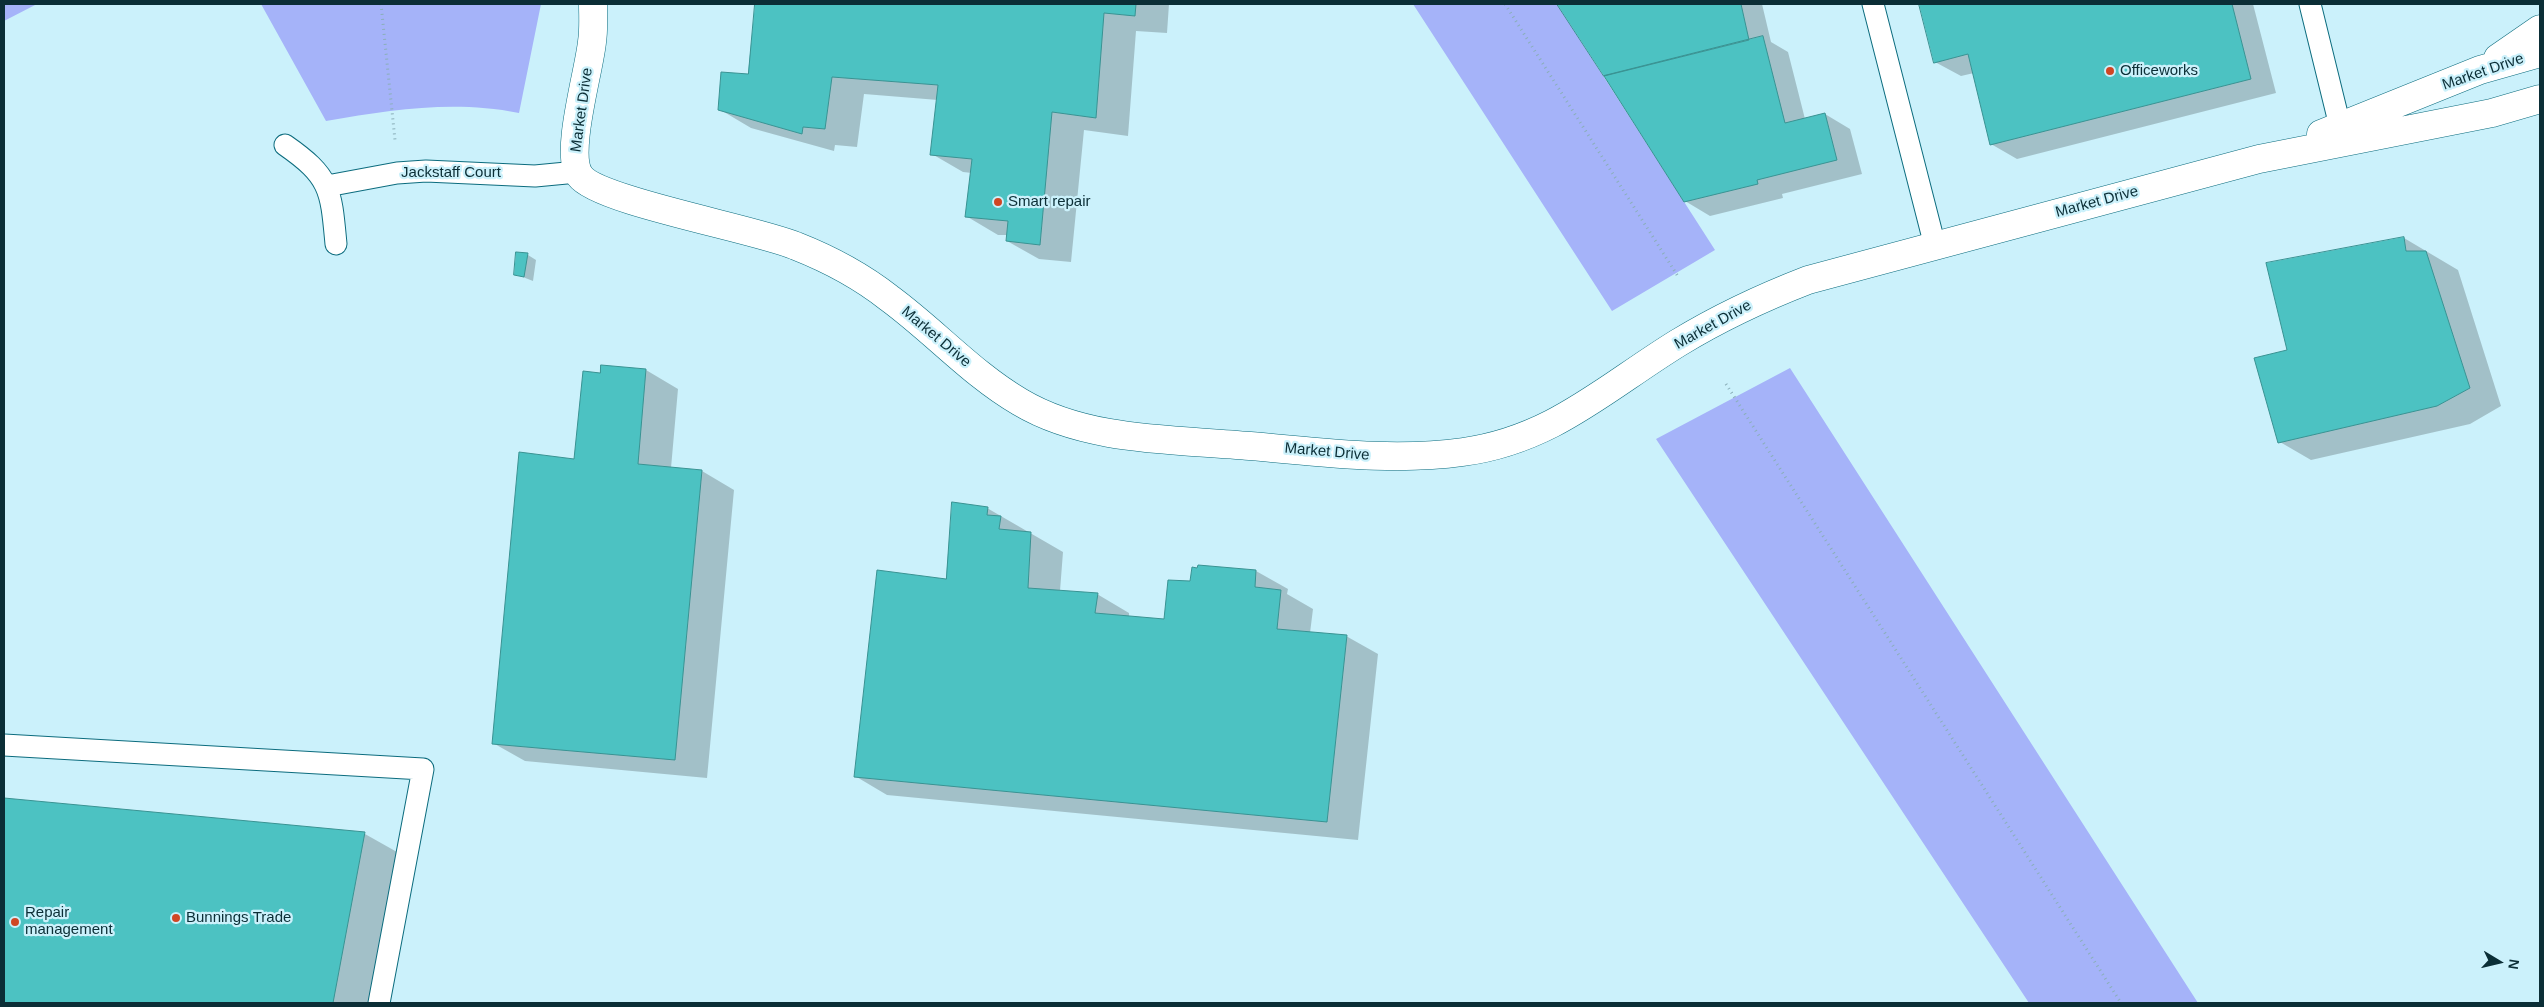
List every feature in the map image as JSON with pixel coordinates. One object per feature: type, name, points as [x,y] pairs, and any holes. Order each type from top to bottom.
[{"type":"street","name":"Market Drive","points":[[593,4],[593,39],[574,149],[577,172],[591,187],[606,193],[743,229],[792,244],[835,264],[888,297],[990,383],[1022,404],[1051,417],[1087,428],[1130,435],[1368,456],[1418,457],[1466,452],[1514,441],[1552,426],[1592,402],[1681,341],[1765,297],[1808,280],[2259,159],[2342,134],[2480,70],[2540,53]]},
{"type":"street","points":[[2480,70],[2540,29]]},
{"type":"street","name":"Market Drive","points":[[2342,134],[2492,113],[2540,99]]},
{"type":"lane","points":[[1873,4],[1935,246]]},
{"type":"lane","points":[[2310,4],[2342,134]]},
{"type":"lane","points":[[285,145],[317,169],[327,186],[333,210],[336,244]]},
{"type":"lane","name":"Jackstaff Court","points":[[327,186],[397,173],[426,171],[535,176],[577,172]]},
{"type":"lane","points":[[4,745],[423,769],[378,1003]]},
{"type":"path","points":[[381,4],[397,173]]},
{"type":"path","points":[[1505,4],[1680,278]]},
{"type":"path","points":[[1726,384],[2120,1003]]},
{"type":"shaded area","points":[[4,4],[37,4],[4,21]]},
{"type":"shaded area","points":[[261,4],[541,4],[519,113],[470,107],[446,107],[398,110],[326,121]]},
{"type":"shaded area","points":[[1413,4],[1557,4],[1715,250],[1612,311]]},
{"type":"shaded area","points":[[1790,368],[2198,1003],[2029,1003],[1656,439]]},
{"type":"building","points":[[755,4],[1136,4],[1135,16],[1104,13],[1096,118],[1052,112],[1040,245],[1006,241],[1008,221],[965,217],[972,159],[930,155],[938,85],[832,77],[825,129],[803,127],[802,134],[718,110],[721,72],[748,74]]},
{"type":"building","points":[[1557,4],[1741,4],[1749,40],[1604,76]]},
{"type":"building","name":"Officeworks","points":[[1919,4],[2232,4],[2251,79],[1990,145],[1968,54],[1934,63]]},
{"type":"building","points":[[1763,36],[1785,123],[1825,113],[1837,160],[1757,180],[1758,184],[1684,202],[1604,76]]},
{"type":"building","points":[[2404,237],[2406,251],[2426,251],[2470,388],[2437,406],[2278,443],[2254,358],[2287,350],[2266,263]]},
{"type":"building","points":[[516,252],[528,253],[524,277],[514,275]]},
{"type":"building","points":[[601,365],[646,369],[638,464],[702,470],[675,760],[492,744],[519,452],[574,459],[583,371],[600,373]]},
{"type":"building","points":[[952,502],[988,507],[987,515],[1001,516],[999,529],[1031,532],[1028,588],[1098,593],[1095,613],[1164,619],[1168,580],[1190,581],[1192,567],[1197,568],[1198,565],[1256,570],[1255,587],[1281,590],[1277,629],[1347,635],[1327,822],[854,777],[877,570],[946,579]]},
{"type":"building","name":"Bunnings Trade","points":[[4,798],[365,832],[333,1003],[4,1003]]},
{"type":"place","name":"Officeworks","points":[[2110,71]]},
{"type":"place","name":"Smart repair","points":[[998,202]]},
{"type":"place","name":"Bunnings Trade","points":[[176,918]]},
{"type":"place","name":"Repair management","points":[[15,922]]}]
